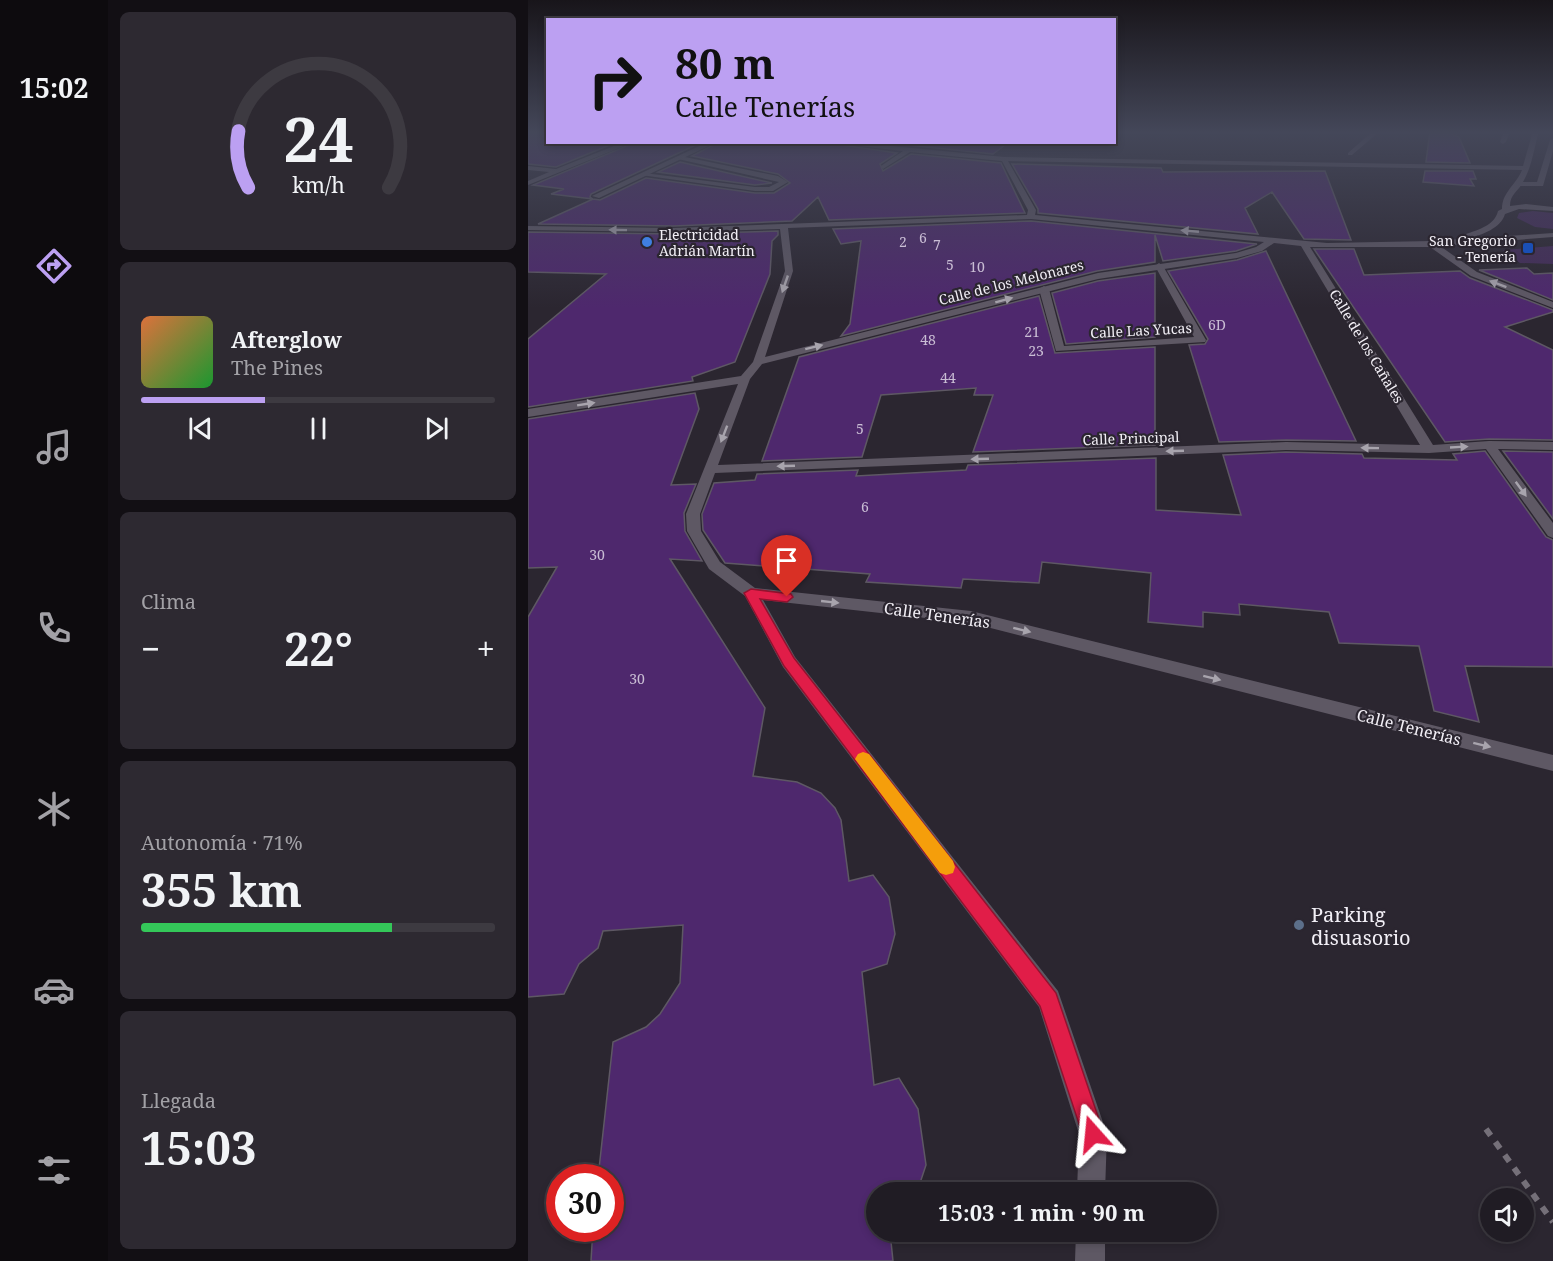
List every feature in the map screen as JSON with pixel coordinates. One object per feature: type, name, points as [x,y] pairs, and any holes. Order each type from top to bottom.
[{"type":"street","points":[[597,196],[611,190]]},
{"type":"street","points":[[1021,190],[1032,210],[1031,217]]},
{"type":"street","points":[[1504,216],[1505,198],[1509,190]]},
{"type":"street","points":[[1522,190],[1537,201],[1553,208]]},
{"type":"street","points":[[1432,244],[1479,233],[1519,207],[1553,208]]},
{"type":"street","points":[[528,228],[644,231],[1031,217],[1248,237],[1305,245],[1432,244],[1553,235]]},
{"type":"street","points":[[784,226],[789,271],[758,362],[745,379],[693,514],[694,531],[714,565],[751,593],[789,662],[1049,1000],[1093,1134],[1091,1182]]},
{"type":"street","points":[[1522,228],[1553,235]]},
{"type":"street","name":"Calle de los Melonares","points":[[758,362],[1098,276],[1237,255],[1259,249],[1272,241]]},
{"type":"street","points":[[1432,244],[1474,274],[1553,305]]},
{"type":"street","name":"Calle de los Cañales","points":[[1305,245],[1429,448]]},
{"type":"street","name":"Calle Las Yucas","points":[[1044,289],[1060,349],[1201,340],[1159,267]]},
{"type":"street","points":[[528,413],[745,379]]},
{"type":"street","points":[[1489,445],[1553,533]]},
{"type":"street","name":"Calle Principal","points":[[710,469],[1286,446],[1429,448],[1489,445],[1553,446]]},
{"type":"street","name":"Calle Tenerías","points":[[751,593],[971,618],[1553,763]]},
{"type":"street","points":[[1090,1261],[1091,1242]]},
{"type":"path","points":[[1486,1129],[1553,1222]]},
{"type":"shaded area","points":[[1533,211],[1553,213],[1553,229],[1535,227],[1517,218],[1519,213]]},
{"type":"shaded area","points":[[1553,246],[1553,264],[1520,263],[1503,250]]},
{"type":"building","points":[[562,190],[600,190],[591,194],[590,197],[593,199],[551,194]]},
{"type":"building","points":[[621,190],[732,190],[774,193],[779,190],[1014,190],[1025,213],[829,220],[818,197],[792,221],[674,226],[538,224],[593,199],[600,200]]},
{"type":"building","points":[[1027,190],[1332,190],[1351,240],[1304,239],[1272,192],[1245,208],[1258,234],[1038,213]]},
{"type":"building","points":[[1031,221],[1257,244],[1236,251],[1163,261],[1155,235],[1155,262],[1097,271],[841,336],[850,324],[861,241],[841,244],[833,229]]},
{"type":"building","points":[[778,231],[778,235],[772,241],[770,274],[735,362],[692,377],[693,381],[528,407],[528,339],[606,274],[528,272],[528,232],[674,234]]},
{"type":"building","points":[[1314,249],[1354,249],[1364,275],[1460,271],[1470,278],[1553,310],[1553,312],[1505,327],[1553,350],[1553,440],[1489,439],[1445,442]]},
{"type":"building","points":[[1266,251],[1356,441],[1219,442],[1189,345],[1205,344],[1208,339],[1168,271],[1237,260]]},
{"type":"building","points":[[1527,268],[1534,274],[1553,273],[1553,300],[1479,270]]},
{"type":"building","points":[[1155,273],[1155,337],[1066,344],[1052,293],[1098,281]]},
{"type":"building","points":[[1039,296],[1055,353],[1155,347],[1155,445],[973,452],[993,395],[974,395],[976,388],[881,395],[862,457],[762,461],[799,357]]},
{"type":"building","points":[[695,393],[699,409],[671,485],[696,484],[684,513],[685,531],[702,561],[670,559],[765,708],[753,776],[797,782],[821,793],[835,808],[841,820],[849,881],[873,875],[889,897],[895,934],[887,964],[862,972],[874,1085],[899,1078],[918,1109],[926,1165],[920,1182],[866,1182],[866,1242],[891,1242],[893,1261],[591,1261],[592,1242],[624,1242],[624,1164],[600,1164],[613,1042],[646,1027],[660,1014],[680,983],[683,925],[603,931],[598,948],[579,964],[564,994],[528,997],[528,617],[557,567],[528,568],[528,419]]},
{"type":"building","points":[[1485,451],[1546,537],[1553,540],[1553,667],[1465,666],[1479,722],[1434,711],[1419,646],[1339,643],[1329,612],[1239,604],[1240,615],[1203,612],[1203,627],[1148,622],[1151,573],[1042,562],[1039,583],[963,579],[961,588],[866,582],[870,574],[725,563],[703,530],[702,514],[714,483],[755,480],[757,474],[858,470],[856,476],[966,470],[968,465],[1156,458],[1156,510],[1241,515],[1223,455],[1286,452],[1362,454],[1364,458],[1457,460],[1453,454]]},
{"type":"building","points":[[1503,451],[1553,452],[1553,519]]},
{"type":"slow traffic","points":[[863,759],[946,867]]},
{"type":"place","name":"Electricidad Adrián Martín","points":[[647,242]]},
{"type":"place","name":"San Gregorio - Tenería","points":[[1528,248]]},
{"type":"place","name":"Parking disuasorio","points":[[1299,925]]},
{"type":"route","points":[[787,597],[751,593],[789,662],[1049,1000],[1093,1134]]}]
